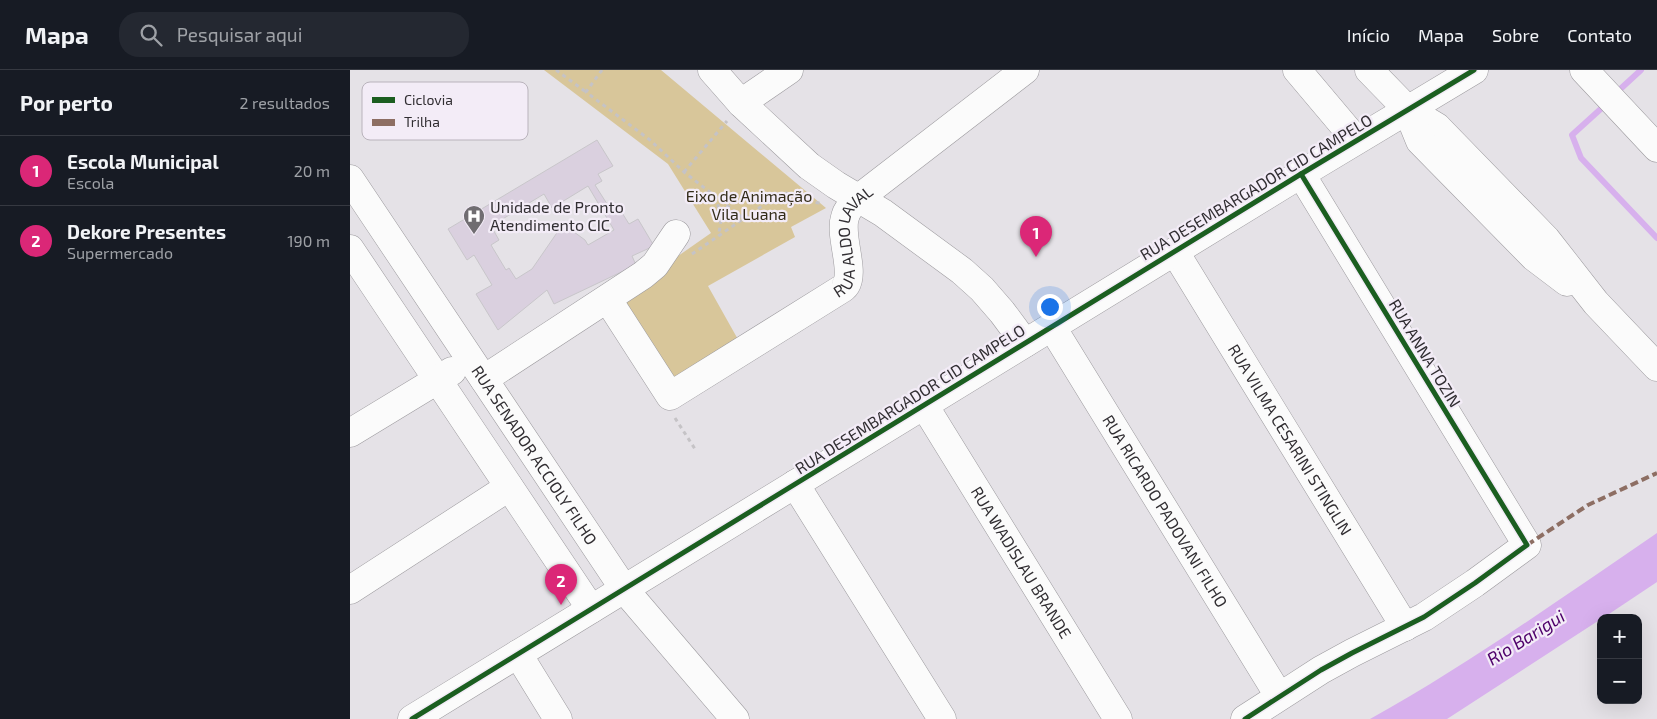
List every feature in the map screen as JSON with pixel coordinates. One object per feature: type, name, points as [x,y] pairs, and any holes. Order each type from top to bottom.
[{"type":"street","points":[[712,70],[741,103],[809,166],[895,221],[962,272],[1002,312],[1025,344]]},
{"type":"street","points":[[741,103],[789,70]]},
{"type":"street","name":"RUA ALDO LAVAL","points":[[670,396],[846,285],[848,268],[843,228],[845,216],[851,206],[858,198],[1026,70]]},
{"type":"street","points":[[1297,70],[1356,140]]},
{"type":"street","points":[[1370,70],[1407,109],[1420,141],[1534,257],[1596,303],[1657,367]]},
{"type":"street","name":"RUA DESEMBARGADOR CID CAMPELO","points":[[412,719],[1356,140],[1474,70]]},
{"type":"street","points":[[1584,70],[1656,145]]},
{"type":"street","name":"RUA ANNA TOZIN","points":[[1301,174],[1527,545],[1444,604],[1405,627]]},
{"type":"street","name":"RUA SENADOR ACCIOLY FILHO","points":[[350,179],[624,589],[735,719]]},
{"type":"street","points":[[350,433],[438,380],[477,370],[643,274],[656,265],[676,234]]},
{"type":"street","points":[[350,249],[358,277],[438,380],[591,610]]},
{"type":"street","name":"RUA VILMA CESARINI STINGLIN","points":[[1175,252],[1405,627]]},
{"type":"street","points":[[612,306],[670,396]]},
{"type":"street","name":"RUA RICARDO PADOVANI FILHO","points":[[1052,327],[1279,696]]},
{"type":"street","name":"RUA WADISLAU BRANDE","points":[[924,405],[1118,719]]},
{"type":"street","points":[[795,484],[942,719]]},
{"type":"street","points":[[350,590],[509,487]]},
{"type":"street","points":[[1245,719],[1279,696],[1352,653],[1405,627]]},
{"type":"street","points":[[518,654],[558,719]]},
{"type":"path","points":[[556,70],[650,140],[684,172],[743,218]]},
{"type":"path","points":[[586,92],[602,70]]},
{"type":"path","points":[[684,172],[741,103]]},
{"type":"path","points":[[712,195],[719,205],[722,215],[718,236]]},
{"type":"path","points":[[670,396],[672,413],[695,449]]},
{"type":"green space","name":"Eixo de Animação Vila Luana","points":[[544,70],[661,70],[826,208],[791,227],[795,237],[708,286],[740,343],[673,383],[618,298],[711,233],[668,164]]},
{"type":"water","name":"Rio Barigui","points":[[1657,533],[1657,582],[1609,614],[1597,614],[1597,622],[1447,719],[1370,719],[1480,653]]},
{"type":"building","name":"Unidade de Pronto Atendimento CIC","points":[[597,140],[613,166],[598,174],[602,181],[595,185],[609,207],[616,203],[629,224],[638,219],[654,246],[632,256],[636,265],[554,304],[547,290],[498,330],[476,294],[492,285],[474,255],[467,260],[448,229]],"holes":[[[588,186],[614,230],[588,245],[585,240],[563,224],[532,269],[516,279],[509,268],[506,270],[491,245],[499,240],[491,226],[544,194],[552,208]]]},
{"type":"waterway","points":[[1616,93],[1641,70]]},
{"type":"waterway","points":[[1604,106],[1572,135],[1581,158],[1657,238]]},
{"type":"marked path","points":[[1527,545],[1588,505],[1657,473]]},
{"type":"cycle path","points":[[412,719],[1474,70]]},
{"type":"cycle path","points":[[1245,719],[1321,670],[1424,617],[1527,545],[1301,174]]},
{"type":"place","name":"Unidade de Pronto Atendimento CIC","points":[[474,235]]},
{"type":"place","name":"Escola Municipal","points":[[1036,257]]},
{"type":"place","name":"Dekore Presentes","points":[[561,605]]}]
